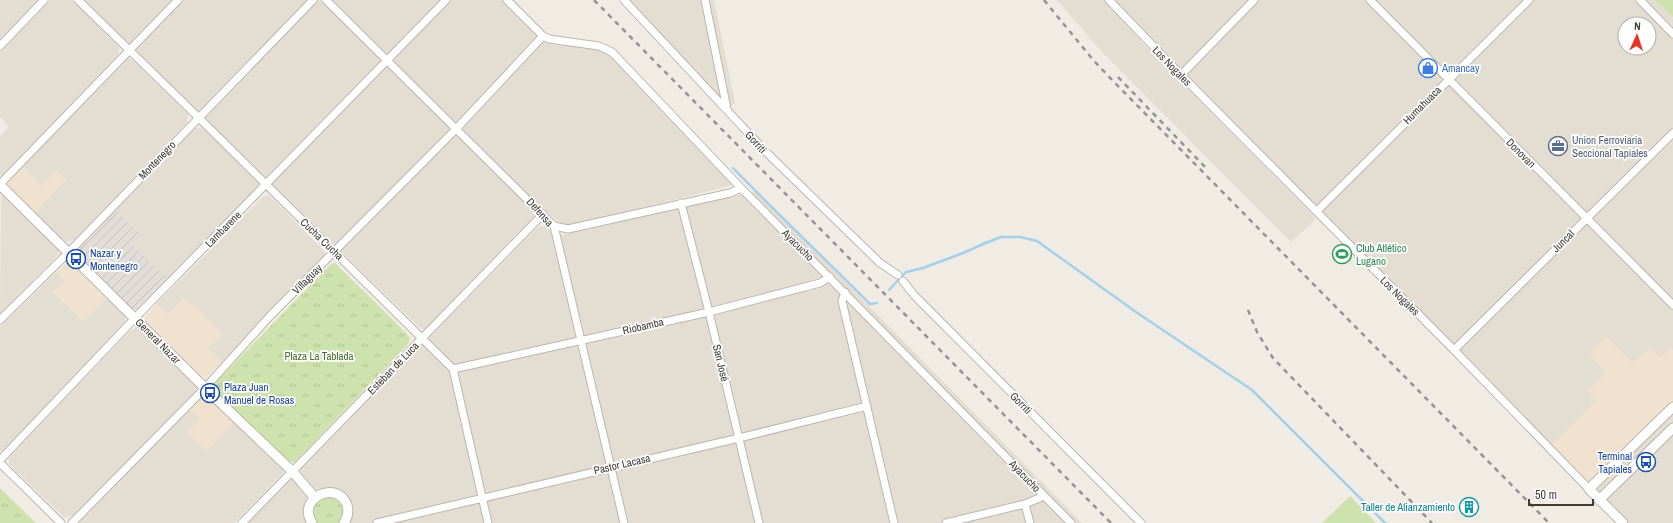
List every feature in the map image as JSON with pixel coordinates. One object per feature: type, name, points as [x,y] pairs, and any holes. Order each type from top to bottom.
[{"type":"street","points":[[0,46],[44,0]]},
{"type":"street","name":"Cucha Cucha","points":[[78,0],[453,369]]},
{"type":"street","points":[[0,185],[178,0]]},
{"type":"street","name":"Montenegro","points":[[0,320],[69,252],[198,117],[313,0]]},
{"type":"street","name":"Defensa","points":[[326,0],[554,226],[624,523]]},
{"type":"street","name":"Lambarene","points":[[0,460],[136,318],[446,0]]},
{"type":"street","name":"Ayacucho","points":[[507,0],[543,36],[557,41],[599,46],[612,52],[741,188],[1072,523]]},
{"type":"street","name":"Gorriti","points":[[624,0],[766,152],[880,263],[898,275]]},
{"type":"street","points":[[705,0],[727,109]]},
{"type":"street","name":"Los Nogales","points":[[1110,0],[1181,75],[1317,211],[1623,523]]},
{"type":"street","points":[[1181,75],[1254,0]]},
{"type":"street","name":"Donovan","points":[[1370,0],[1673,305]]},
{"type":"street","name":"Humahuaca","points":[[1317,211],[1529,0]]},
{"type":"street","points":[[1640,0],[1673,34]]},
{"type":"street","name":"Villaguay","points":[[72,523],[205,388],[270,316],[456,129],[543,36]]},
{"type":"street","name":"Juncal","points":[[1454,350],[1673,133]]},
{"type":"street","name":"General Nazar","points":[[0,185],[205,388],[292,471],[314,498]]},
{"type":"street","points":[[554,226],[568,229],[730,192],[741,188]]},
{"type":"street","name":"San José","points":[[681,203],[709,312],[759,523]]},
{"type":"street","name":"Esteban de Luca","points":[[242,523],[543,214]]},
{"type":"street","name":"Riobamba","points":[[453,369],[709,312],[825,282],[830,277]]},
{"type":"street","name":"Gorriti","points":[[903,281],[914,295],[1141,523]]},
{"type":"street","points":[[845,292],[842,301],[894,523]]},
{"type":"street","points":[[453,369],[488,523]]},
{"type":"street","name":"Pastor Lacasa","points":[[377,523],[739,438],[867,406]]},
{"type":"street","points":[[1589,489],[1673,407]]},
{"type":"street","points":[[1599,500],[1673,428]]},
{"type":"street","points":[[0,463],[61,523]]},
{"type":"street","points":[[312,523],[308,513],[309,507],[314,498],[328,492],[341,497],[346,502],[348,515],[346,522]]},
{"type":"street","points":[[946,523],[1025,504],[1044,496]]},
{"type":"street","points":[[1025,504],[1030,523]]},
{"type":"shaded area","points":[[0,0],[38,0],[0,39]]},
{"type":"shaded area","points":[[50,0],[72,0],[119,47],[119,54],[3,175],[0,175],[0,136],[9,126],[0,117],[0,51]]},
{"type":"shaded area","points":[[84,0],[503,0],[533,31],[551,45],[601,49],[607,53],[733,183],[733,185],[570,226],[559,222],[542,208],[425,329],[421,329]]},
{"type":"shaded area","points":[[621,0],[714,0],[735,103],[727,109]]},
{"type":"shaded area","points":[[1057,0],[1107,0],[1142,42],[1316,219],[1291,242],[1103,53]]},
{"type":"shaded area","points":[[1115,0],[1673,0],[1673,523],[1624,523],[1156,45]]},
{"type":"shaded area","points":[[128,58],[133,61],[188,114],[187,123],[74,240],[64,241],[34,213],[66,179],[41,186],[22,167],[123,61]]},
{"type":"shaded area","points":[[193,128],[203,128],[258,183],[258,186],[257,190],[169,280],[132,244],[140,235],[115,210]]},
{"type":"shaded area","points":[[22,167],[41,186],[57,170],[66,179],[34,213],[8,188],[8,181]]},
{"type":"shaded area","points":[[756,191],[1082,523],[247,523],[540,226],[548,227],[553,237]]},
{"type":"shaded area","points":[[1,194],[4,195],[57,248],[59,252],[57,256],[0,314]]},
{"type":"shaded area","points":[[269,195],[324,251],[325,255],[222,362],[208,348],[222,334],[185,298],[167,315],[156,304],[264,196]]},
{"type":"shaded area","points":[[115,210],[141,235],[132,244],[169,280],[138,310],[132,309],[77,256],[75,252]]},
{"type":"shaded area","points":[[69,260],[72,260],[108,296],[83,321],[53,291],[65,280],[57,272]]},
{"type":"shaded area","points":[[57,272],[65,280],[53,292],[83,321],[108,296],[125,315],[126,323],[6,449],[0,451],[0,327]]},
{"type":"shaded area","points":[[184,297],[222,334],[208,348],[222,362],[206,377],[201,376],[146,322],[145,318],[156,304],[168,315]]},
{"type":"shaded area","points":[[136,328],[142,330],[197,387],[196,390],[77,514],[64,517],[10,465],[8,457],[129,332]]},
{"type":"shaded area","points":[[1607,337],[1632,363],[1651,347],[1661,358],[1671,348],[1673,350],[1673,402],[1593,480],[1587,482],[1550,446],[1596,401],[1588,391],[1606,373],[1589,354]]},
{"type":"shaded area","points":[[204,394],[207,395],[234,422],[206,451],[187,432],[200,419],[189,408]]},
{"type":"shaded area","points":[[189,408],[200,419],[205,451],[234,422],[282,467],[283,473],[235,523],[78,523]]},
{"type":"green space","points":[[1655,0],[1673,0],[1673,17]]},
{"type":"green space","name":"Plaza La Tablada","points":[[335,263],[407,334],[410,339],[408,344],[295,462],[285,461],[217,392],[215,386],[217,381],[330,265]]},
{"type":"green space","points":[[0,488],[36,523],[0,523]]},
{"type":"green space","points":[[331,496],[343,507],[344,515],[342,519],[339,523],[317,523],[312,512],[313,504],[318,500]]},
{"type":"green space","points":[[1350,496],[1376,523],[1322,523]]},
{"type":"waterway","points":[[733,168],[870,304],[877,303]]},
{"type":"waterway","points":[[889,290],[906,272],[923,268],[1001,237],[1020,237],[1037,241],[1136,312],[1252,390],[1385,523]]},
{"type":"railway","points":[[594,0],[1111,523]]},
{"type":"railway","points":[[1044,0],[1094,61],[1116,84],[1549,523]]},
{"type":"railway","points":[[1118,77],[1207,169]]},
{"type":"railway","points":[[1248,310],[1257,332],[1273,358],[1432,523]]},
{"type":"place","name":"Amancay","points":[[1428,68]]},
{"type":"place","name":"Union Ferroviaria Seccional Tapiales","points":[[1558,146]]},
{"type":"place","name":"Club Atlético Lugano","points":[[1342,254]]},
{"type":"place","name":"Nazar y Montenegro","points":[[76,259]]},
{"type":"place","name":"Plaza Juan Manuel de Rosas","points":[[210,393]]},
{"type":"place","name":"Terminal Tapiales","points":[[1646,462]]},
{"type":"place","name":"Taller de Alianzamiento","points":[[1469,507]]}]
